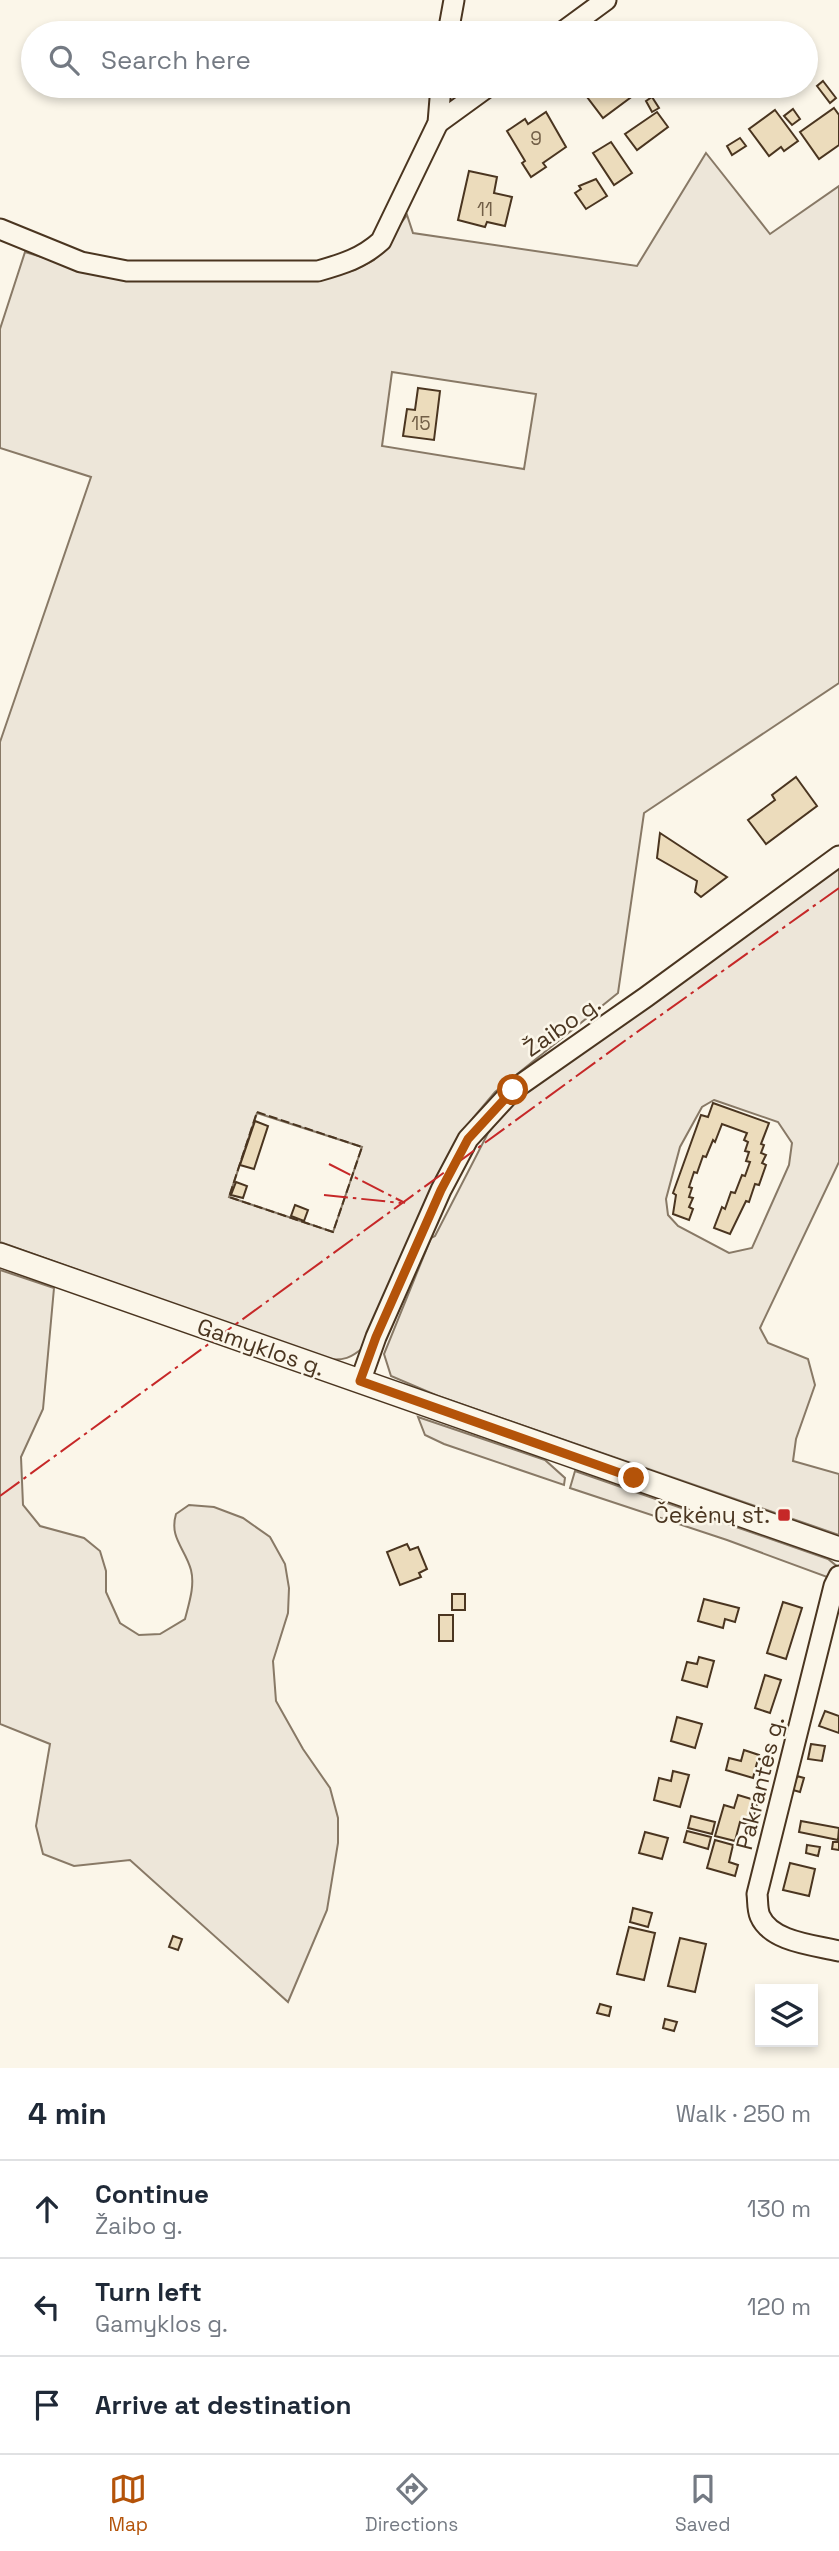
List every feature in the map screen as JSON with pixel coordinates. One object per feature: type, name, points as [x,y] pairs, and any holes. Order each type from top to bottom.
[{"type":"main road","name":"Gamyklos g.","points":[[0,1255],[839,1549]]},
{"type":"street","points":[[450,21],[454,0]]},
{"type":"street","points":[[577,21],[606,0]]},
{"type":"street","points":[[0,229],[81,262],[127,271],[318,271],[366,255],[382,241],[438,123],[440,98]]},
{"type":"street","points":[[438,123],[472,98]]},
{"type":"street","name":"Žaibo g.","points":[[360,1381],[376,1337],[441,1190],[468,1139],[486,1119],[513,1090],[839,856]]},
{"type":"street","name":"Pakrantės g.","points":[[837,1583],[757,1894],[758,1914],[767,1928],[784,1937],[839,1951]]},
{"type":"shaded area","points":[[706,153],[770,234],[839,186],[839,683],[644,813],[618,993],[495,1092],[473,1118],[453,1151],[364,1347],[355,1354],[338,1360],[326,1359],[0,1242],[0,742],[91,477],[0,448],[0,329],[25,252],[81,269],[325,277],[355,270],[374,260],[407,215],[413,233],[637,266]],"holes":[[[392,372],[536,394],[524,469],[382,446]],[[257,1113],[362,1147],[333,1232],[229,1197]]]},
{"type":"shaded area","points":[[839,867],[839,1162],[760,1328],[768,1343],[808,1359],[815,1385],[796,1439],[793,1461],[839,1474],[839,1535],[438,1396],[391,1376],[384,1354],[431,1238],[435,1236],[488,1133],[510,1106],[535,1085]],"holes":[[[714,1100],[778,1122],[792,1143],[789,1165],[752,1248],[729,1253],[678,1226],[668,1215],[666,1199],[680,1147],[702,1107]]]},
{"type":"shaded area","points":[[0,1270],[54,1288],[43,1409],[21,1457],[23,1505],[40,1526],[84,1538],[100,1551],[106,1571],[106,1592],[120,1623],[139,1635],[160,1634],[185,1619],[192,1576],[176,1536],[174,1522],[176,1514],[189,1505],[214,1507],[243,1518],[270,1537],[285,1564],[289,1588],[288,1613],[273,1661],[276,1701],[303,1749],[330,1788],[338,1818],[338,1843],[327,1910],[288,2002],[130,1860],[74,1866],[43,1854],[36,1826],[50,1744],[0,1724]]},
{"type":"shaded area","points":[[418,1417],[545,1460],[565,1478],[564,1485],[444,1444],[425,1435]]},
{"type":"shaded area","points":[[575,1471],[828,1559],[838,1567],[835,1573],[827,1577],[727,1540],[570,1488]]},
{"type":"building","points":[[823,81],[836,98],[830,103],[818,85]]},
{"type":"building","points":[[588,98],[630,98],[603,118]]},
{"type":"building","points":[[653,98],[659,108],[652,112],[646,101]]},
{"type":"building","points":[[834,108],[839,115],[839,145],[819,159],[800,132]]},
{"type":"building","points":[[793,109],[800,119],[792,125],[784,116]]},
{"type":"building","points":[[775,110],[798,141],[784,151],[781,147],[769,156],[749,129]]},
{"type":"building","points":[[546,112],[566,147],[543,163],[546,167],[531,177],[507,131],[525,119],[528,124]]},
{"type":"building","points":[[657,112],[668,127],[637,150],[625,134]]},
{"type":"building","points":[[740,138],[746,146],[732,155],[727,146]]},
{"type":"building","points":[[611,142],[632,173],[614,185],[593,153]]},
{"type":"building","points":[[469,171],[497,177],[494,193],[512,197],[505,226],[487,222],[485,227],[458,220]]},
{"type":"building","points":[[596,179],[607,196],[586,209],[575,193],[581,189],[579,186]]},
{"type":"building","points":[[418,388],[440,391],[434,440],[403,436],[407,409],[415,410]]},
{"type":"building","points":[[796,777],[817,806],[766,844],[748,820],[775,800],[772,795]]},
{"type":"building","points":[[660,833],[727,877],[701,897],[695,892],[697,881],[657,858]]},
{"type":"building","points":[[713,1103],[769,1123],[761,1144],[764,1145],[761,1153],[766,1155],[762,1163],[766,1165],[759,1185],[755,1184],[749,1202],[746,1201],[730,1234],[714,1228],[722,1207],[725,1209],[731,1192],[735,1193],[750,1162],[746,1161],[749,1152],[745,1151],[748,1142],[744,1140],[747,1133],[722,1124],[715,1142],[713,1140],[706,1157],[703,1156],[697,1173],[694,1172],[689,1187],[692,1188],[689,1197],[693,1198],[689,1207],[693,1209],[689,1220],[673,1214],[676,1195],[673,1193],[701,1115],[708,1117]]},
{"type":"building","points":[[255,1121],[268,1126],[254,1169],[240,1165]]},
{"type":"building","points":[[236,1182],[247,1186],[243,1198],[231,1195]]},
{"type":"building","points":[[295,1205],[308,1210],[304,1221],[291,1216]]},
{"type":"building","points":[[407,1544],[410,1550],[418,1547],[427,1569],[419,1573],[421,1577],[400,1585],[387,1552]]},
{"type":"building","points":[[452,1594],[465,1594],[465,1610],[452,1610]]},
{"type":"building","points":[[704,1599],[739,1608],[735,1622],[725,1619],[723,1628],[698,1621]]},
{"type":"building","points":[[783,1602],[802,1608],[786,1659],[767,1653]]},
{"type":"building","points":[[439,1615],[453,1615],[453,1641],[439,1641]]},
{"type":"building","points":[[699,1657],[714,1661],[707,1687],[682,1680],[687,1662],[697,1664]]},
{"type":"building","points":[[765,1675],[781,1680],[770,1713],[755,1708]]},
{"type":"building","points":[[825,1711],[839,1716],[839,1733],[819,1726]]},
{"type":"building","points":[[677,1717],[702,1724],[695,1748],[671,1741]]},
{"type":"building","points":[[811,1744],[825,1746],[822,1761],[808,1759]]},
{"type":"building","points":[[744,1750],[759,1755],[753,1778],[726,1770],[729,1758],[741,1761]]},
{"type":"building","points":[[673,1771],[689,1775],[680,1807],[654,1800],[659,1778],[671,1781]]},
{"type":"building","points":[[797,1776],[804,1778],[800,1792],[793,1790]]},
{"type":"building","points":[[738,1795],[758,1801],[751,1825],[740,1822],[735,1841],[715,1836],[724,1805],[734,1808]]},
{"type":"building","points":[[691,1816],[715,1822],[712,1834],[688,1828]]},
{"type":"building","points":[[801,1821],[839,1828],[838,1840],[799,1832]]},
{"type":"building","points":[[687,1831],[711,1837],[708,1849],[684,1842]]},
{"type":"building","points":[[645,1832],[668,1838],[662,1859],[639,1853]]},
{"type":"building","points":[[715,1840],[733,1845],[729,1862],[738,1865],[735,1876],[707,1868]]},
{"type":"building","points":[[833,1842],[839,1842],[839,1850],[832,1849]]},
{"type":"building","points":[[807,1845],[820,1847],[818,1856],[806,1853]]},
{"type":"building","points":[[790,1863],[815,1869],[809,1896],[783,1890]]},
{"type":"building","points":[[633,1908],[652,1913],[648,1927],[630,1922]]},
{"type":"building","points":[[629,1927],[655,1933],[644,1980],[617,1974]]},
{"type":"building","points":[[173,1936],[182,1939],[178,1950],[169,1947]]},
{"type":"building","points":[[680,1938],[706,1944],[695,1992],[668,1986]]},
{"type":"building","points":[[600,2004],[611,2007],[609,2016],[597,2013]]},
{"type":"building","points":[[665,2019],[677,2022],[674,2031],[663,2028]]},
{"type":"fence","points":[[257,1112],[362,1147],[333,1232],[229,1197],[257,1112]]},
{"type":"power","points":[[0,1496],[839,888]]},
{"type":"power","points":[[329,1164],[405,1203]]},
{"type":"power","points":[[324,1195],[401,1203]]},
{"type":"place","name":"Čekėnų st.","points":[[784,1515]]},
{"type":"route","points":[[513,1090],[468,1139],[441,1190],[376,1337],[360,1381],[634,1478]]}]
